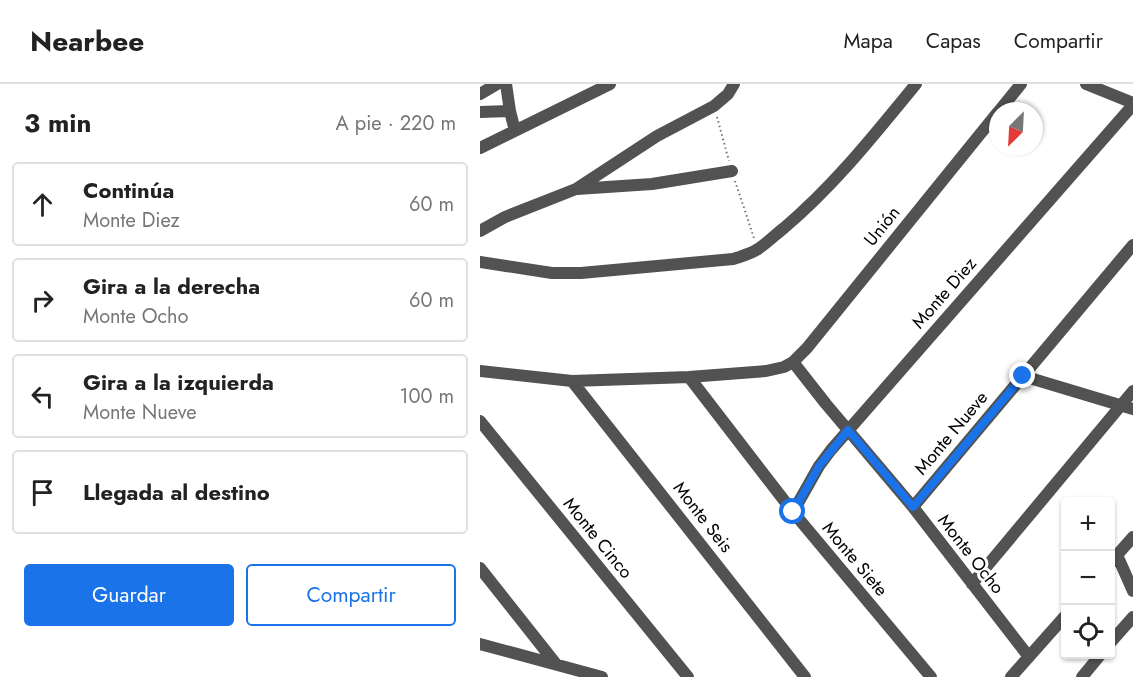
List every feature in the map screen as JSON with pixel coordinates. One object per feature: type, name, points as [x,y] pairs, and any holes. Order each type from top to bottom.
[{"type":"street","points":[[480,94],[497,84]]},
{"type":"street","points":[[506,84],[515,131]]},
{"type":"street","points":[[480,148],[610,84]]},
{"type":"street","points":[[480,231],[506,217],[576,189],[657,136],[714,106],[728,94],[734,84]]},
{"type":"street","points":[[480,262],[552,273],[581,273],[732,259],[746,255],[758,249],[822,193],[862,150],[916,84]]},
{"type":"street","name":"Unión","points":[[1006,102],[1021,84]]},
{"type":"street","points":[[1086,84],[1133,104]]},
{"type":"street","name":"Monte Diez","points":[[793,512],[819,466],[848,430],[1133,104]]},
{"type":"street","points":[[480,112],[510,111]]},
{"type":"street","name":"Unión","points":[[793,362],[821,331],[989,122]]},
{"type":"street","points":[[576,189],[652,184],[732,171]]},
{"type":"street","name":"Monte Nueve","points":[[913,507],[1133,245]]},
{"type":"street","points":[[480,371],[572,381],[689,377],[766,371],[784,367],[793,362]]},
{"type":"street","name":"Monte Ocho","points":[[793,362],[913,507],[1029,657]]},
{"type":"street","points":[[1023,376],[1127,406]]},
{"type":"street","name":"Monte Siete","points":[[689,377],[793,512],[931,677]]},
{"type":"street","name":"Monte Seis","points":[[572,381],[805,677]]},
{"type":"street","points":[[972,584],[1127,406],[1133,391]]},
{"type":"street","name":"Monte Cinco","points":[[480,421],[688,677]]},
{"type":"street","points":[[1115,558],[1133,537]]},
{"type":"street","points":[[1115,561],[1133,591]]},
{"type":"street","points":[[480,568],[556,664]]},
{"type":"street","points":[[1115,637],[1133,617]]},
{"type":"street","points":[[1011,677],[1061,620]]},
{"type":"street","points":[[480,644],[602,677]]},
{"type":"street","points":[[1087,675],[1098,659]]},
{"type":"route","points":[[793,512],[819,466],[848,430],[913,507],[1023,376]]}]
